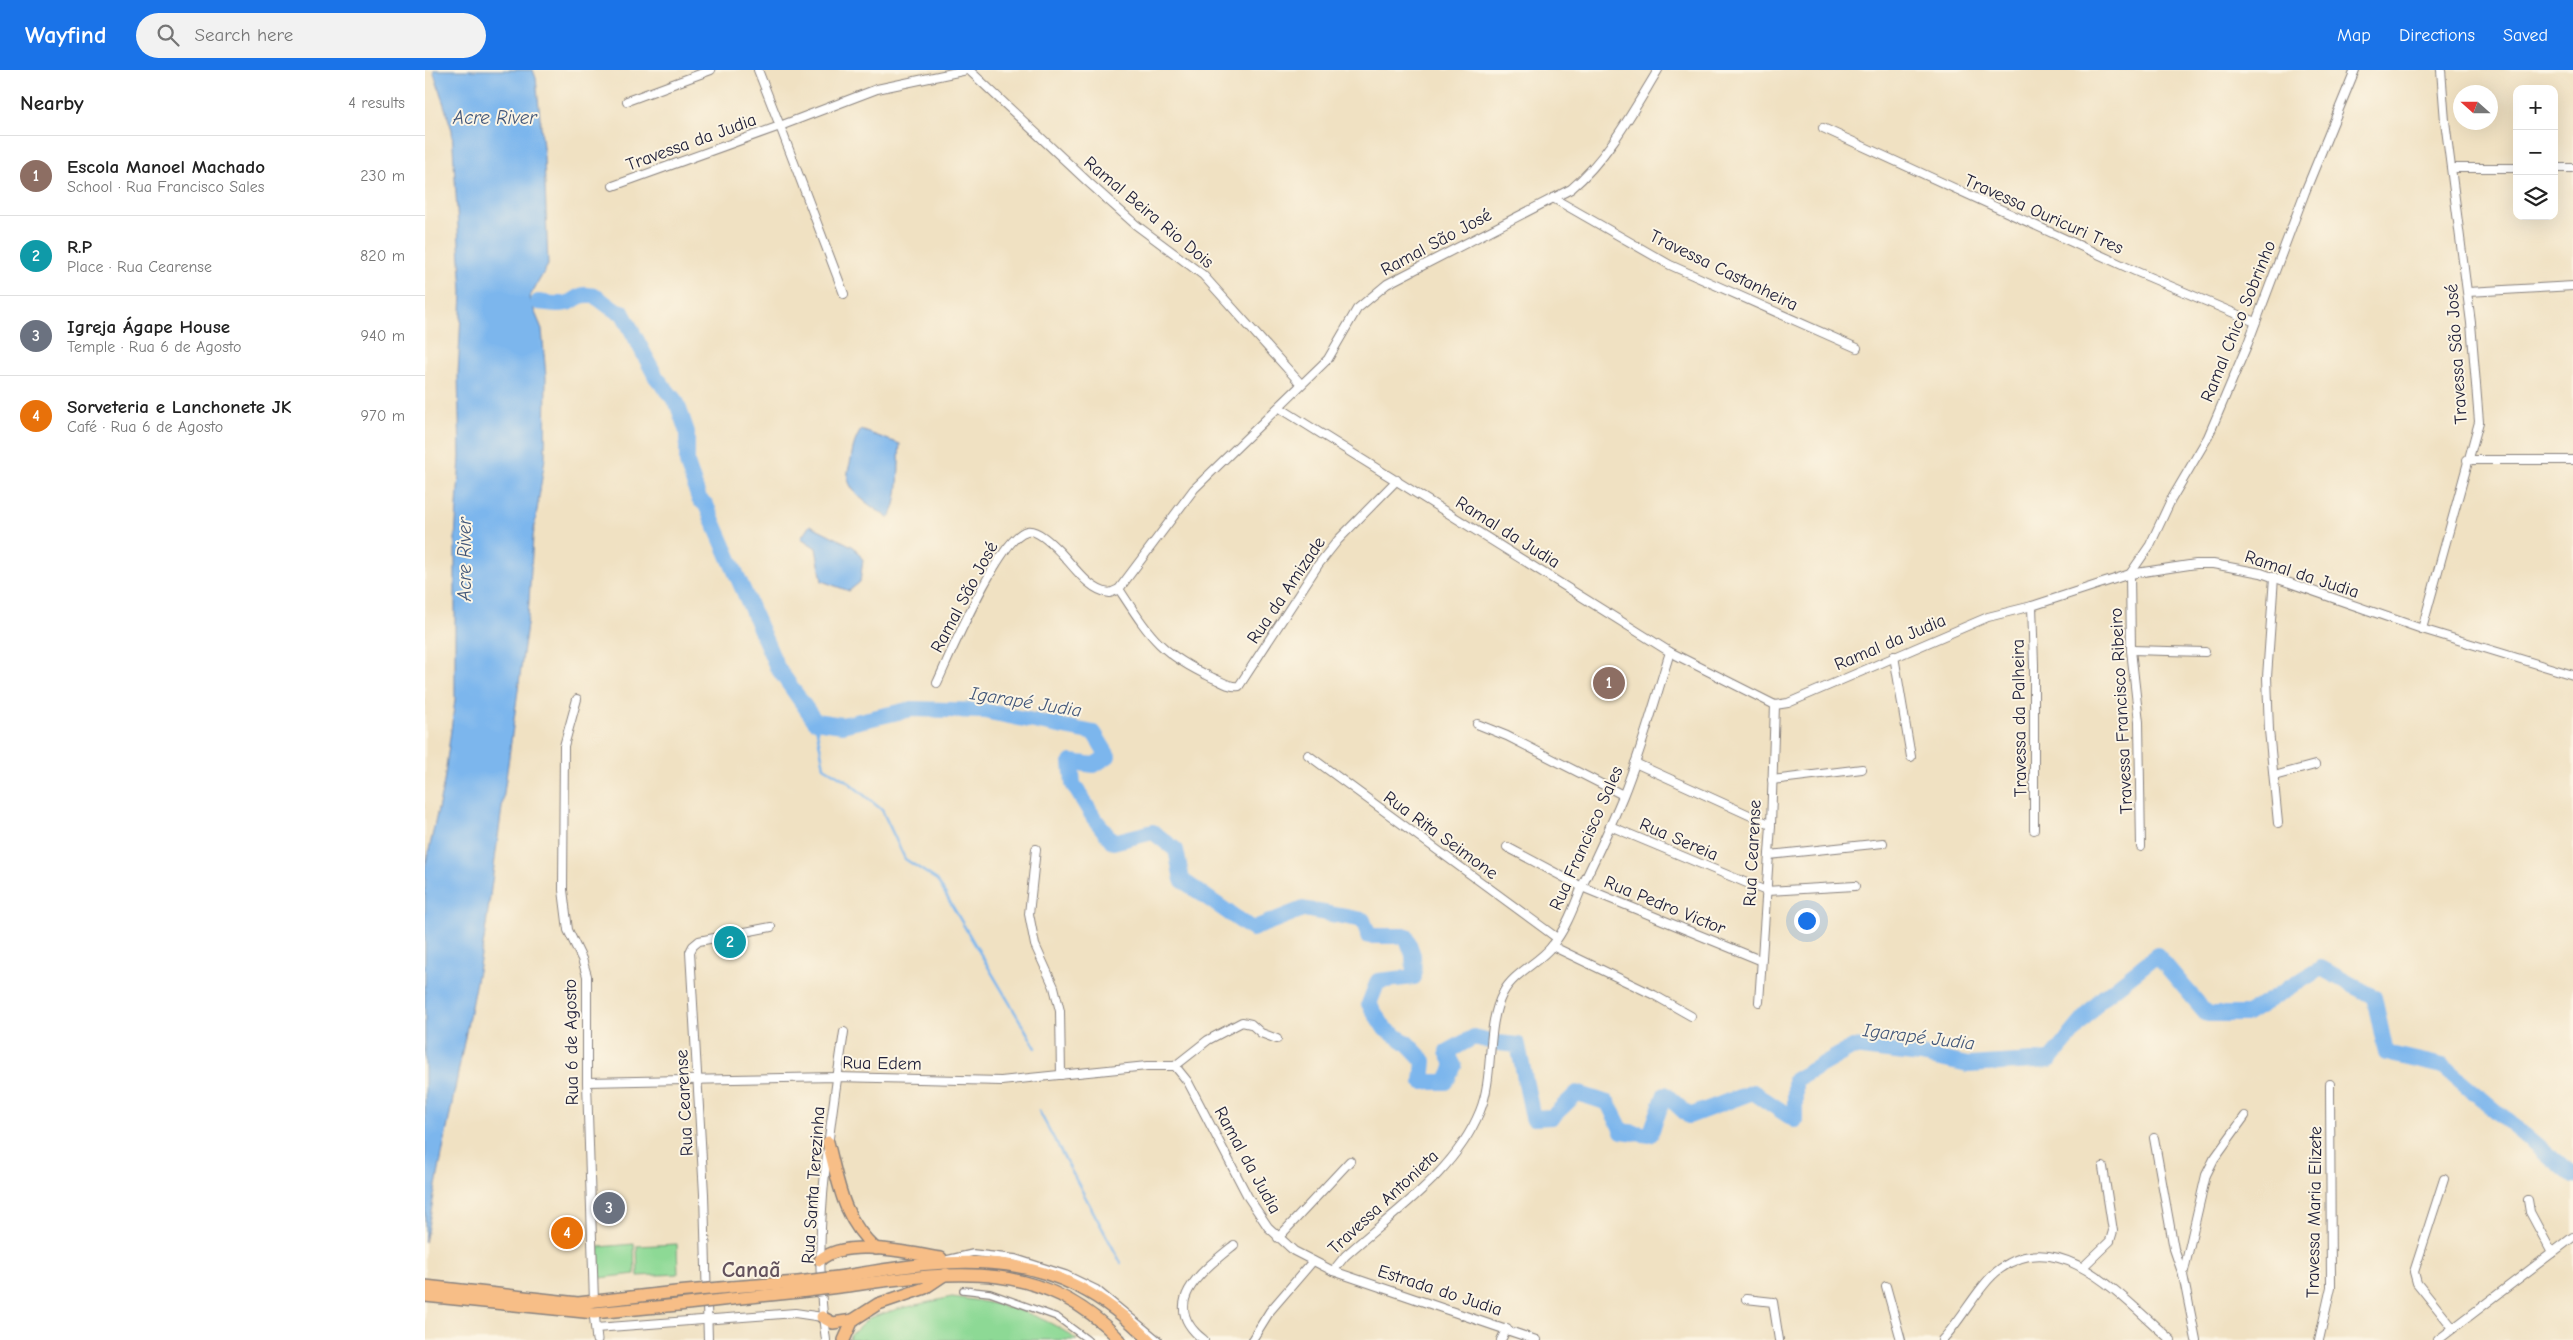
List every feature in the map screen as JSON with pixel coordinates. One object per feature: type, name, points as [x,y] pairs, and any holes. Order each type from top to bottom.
[{"type":"main road","points":[[828,1142],[846,1209],[854,1226],[876,1248]]},
{"type":"main road","points":[[820,1260],[833,1251],[876,1248],[950,1260],[984,1261],[1027,1268],[1064,1280],[1116,1312],[1149,1340]]},
{"type":"main road","points":[[846,1281],[901,1266],[950,1260]]},
{"type":"main road","points":[[425,1286],[578,1303],[594,1308],[676,1292],[731,1293],[846,1281],[946,1274],[993,1275],[1039,1286],[1080,1308],[1120,1340]]},
{"type":"main road","points":[[822,1317],[833,1323],[853,1320],[878,1304],[925,1288],[946,1274]]},
{"type":"main road","points":[[425,1296],[594,1308],[678,1305],[731,1293]]},
{"type":"main road","points":[[845,1340],[853,1320]]},
{"type":"street","points":[[627,101],[711,70]]},
{"type":"street","points":[[758,70],[844,294]]},
{"type":"street","name":"Ramal Beira Rio Dois","points":[[780,126],[877,89],[968,70],[1136,225],[1203,275],[1301,384]]},
{"type":"street","name":"Ramal São José","points":[[937,683],[982,589],[1008,544],[1017,536],[1027,531],[1034,531],[1056,548],[1093,586],[1105,593],[1119,589],[1194,489],[1280,408],[1301,384],[1328,359],[1357,308],[1387,284],[1571,189],[1592,168],[1635,109],[1657,70]]},
{"type":"street","name":"Ramal Chico Sobrinho","points":[[2130,574],[2150,545],[2171,500],[2207,437],[2255,322],[2355,70]]},
{"type":"street","name":"Travessa São José","points":[[2422,629],[2479,422],[2468,292],[2453,168],[2445,121],[2441,70]]},
{"type":"street","name":"Travessa da Judia","points":[[613,186],[780,126]]},
{"type":"street","name":"Travessa Ouricuri Tres","points":[[1823,128],[2135,271],[2255,322]]},
{"type":"street","points":[[2453,168],[2513,168]]},
{"type":"street","points":[[2558,168],[2573,168]]},
{"type":"street","name":"Travessa Castanheira","points":[[1553,198],[1670,265],[1857,348]]},
{"type":"street","points":[[2468,292],[2573,286]]},
{"type":"street","name":"Ramal da Judia","points":[[1280,408],[1670,652],[1775,706],[1788,703],[1988,617],[2032,606],[2130,574],[2213,564],[2241,568],[2274,577],[2422,629],[2573,675]]},
{"type":"street","points":[[2467,460],[2573,460]]},
{"type":"street","name":"Rua da Amizade","points":[[1119,589],[1147,632],[1159,646],[1189,666],[1235,687],[1242,683],[1318,565],[1338,540],[1397,480]]},
{"type":"street","name":"Travessa Francisco Ribeiro","points":[[2130,574],[2131,650],[2139,722],[2141,847]]},
{"type":"street","points":[[2274,577],[2267,677],[2279,823]]},
{"type":"street","name":"Travessa da Palheira","points":[[2032,606],[2035,675],[2035,830]]},
{"type":"street","points":[[2131,650],[2205,652]]},
{"type":"street","name":"Rua Francisco Sales","points":[[1496,1014],[1507,987],[1552,946],[1582,887],[1610,826],[1635,763],[1670,652]]},
{"type":"street","points":[[1894,656],[1911,757]]},
{"type":"street","name":"Rua 6 de Agosto","points":[[577,698],[564,746],[563,890],[567,930],[582,959],[587,976],[587,1082],[594,1308],[597,1340]]},
{"type":"street","name":"Rua Cearense","points":[[1759,1002],[1760,960],[1771,825],[1775,706]]},
{"type":"street","points":[[1477,724],[1507,736],[1623,795]]},
{"type":"street","name":"Rua Rita Seimone","points":[[1308,755],[1557,938]]},
{"type":"street","points":[[1635,763],[1771,825]]},
{"type":"street","points":[[2274,776],[2315,765]]},
{"type":"street","points":[[1772,780],[1862,769]]},
{"type":"street","name":"Rua Sereia","points":[[1610,826],[1766,891],[1855,886]]},
{"type":"street","points":[[1769,855],[1883,843]]},
{"type":"street","name":"Rua Pedro Victor","points":[[1507,847],[1582,887],[1760,960]]},
{"type":"street","points":[[1035,849],[1029,914],[1035,945],[1054,987],[1060,1011],[1061,1075]]},
{"type":"street","name":"Rua Cearense","points":[[708,1340],[698,1081],[690,961],[693,946],[699,941],[771,928]]},
{"type":"street","points":[[1552,946],[1654,995],[1691,1016]]},
{"type":"street","name":"Travessa Antonieta","points":[[1333,1271],[1345,1256],[1436,1176],[1452,1158],[1480,1111],[1487,1084],[1496,1014]]},
{"type":"street","points":[[1175,1066],[1208,1040],[1242,1022],[1251,1024],[1261,1033],[1277,1039]]},
{"type":"street","name":"Rua Santa Terezinha","points":[[826,1340],[822,1317],[820,1260],[828,1142],[844,1032]]},
{"type":"street","name":"Rua Edem","points":[[587,1082],[837,1077],[1001,1081],[1147,1066],[1175,1066]]},
{"type":"street","name":"Ramal da Judia","points":[[1175,1066],[1188,1082],[1249,1197],[1278,1238],[1313,1261],[1333,1271]]},
{"type":"street","name":"Travessa Maria Elizete","points":[[2319,1340],[2331,1287],[2330,1084]]},
{"type":"street","points":[[2183,1275],[2206,1175],[2214,1159],[2245,1116]]},
{"type":"street","points":[[2154,1138],[2174,1249],[2183,1275],[2196,1340]]},
{"type":"street","points":[[1278,1238],[1350,1161]]},
{"type":"street","points":[[2083,1267],[2110,1241],[2113,1231],[2103,1167]]},
{"type":"street","points":[[2443,1179],[2414,1272],[2417,1282],[2453,1328]]},
{"type":"street","points":[[2528,1200],[2530,1212],[2552,1254]]},
{"type":"street","points":[[2438,1340],[2573,1237]]},
{"type":"street","points":[[1204,1340],[1186,1323],[1183,1312],[1185,1299],[1200,1275],[1234,1244]]},
{"type":"street","points":[[950,1260],[973,1253],[1016,1258],[1067,1274],[1097,1289],[1159,1340]]},
{"type":"street","points":[[1942,1340],[1999,1269],[2031,1254],[2049,1254],[2083,1267],[2109,1285],[2171,1340]]},
{"type":"street","points":[[1252,1340],[1275,1304],[1313,1261]]},
{"type":"street","name":"Estrada do Judia","points":[[1333,1271],[1507,1328],[1536,1340]]},
{"type":"street","points":[[1886,1286],[1901,1340]]},
{"type":"street","points":[[963,1290],[990,1293],[1049,1314],[1088,1340]]},
{"type":"street","points":[[1746,1299],[1773,1302],[1779,1340]]},
{"type":"street","points":[[596,1328],[707,1318],[795,1313],[822,1317]]},
{"type":"street","points":[[1501,1340],[1507,1328]]},
{"type":"green space","points":[[634,1244],[635,1274],[600,1278],[599,1247]]},
{"type":"green space","points":[[677,1244],[678,1274],[638,1276],[637,1246]]},
{"type":"green space","points":[[952,1297],[986,1302],[1033,1315],[1063,1330],[1077,1340],[849,1340],[850,1336],[869,1318],[898,1309]]},
{"type":"water","name":"Acre River","points":[[433,70],[533,70],[536,78],[544,157],[548,265],[529,298],[542,329],[546,377],[545,458],[533,537],[528,617],[484,940],[425,1242],[425,868],[444,782],[455,700],[455,539],[460,457],[458,375],[462,292],[452,130]]},
{"type":"water","points":[[861,430],[900,444],[897,494],[892,512],[888,518],[864,501],[853,490],[848,478],[848,470],[855,443]]},
{"type":"water","points":[[810,525],[854,547],[863,560],[860,582],[849,591],[822,581],[816,548],[801,538]]},
{"type":"waterway","name":"Igarapé Judia","points":[[538,302],[562,304],[580,296],[588,295],[597,297],[611,308],[622,312],[656,377],[677,403],[687,432],[687,463],[699,499],[706,505],[777,667],[815,721],[842,725],[912,709],[984,711],[1094,733],[1108,756],[1094,765],[1071,762],[1073,784],[1094,818],[1113,842],[1153,832],[1176,850],[1182,880],[1252,929],[1303,909],[1363,920],[1369,936],[1406,936],[1413,955],[1414,977],[1378,981],[1369,1004],[1385,1029],[1407,1043],[1424,1061],[1422,1082],[1446,1082],[1454,1066],[1447,1052],[1474,1037],[1498,1043],[1518,1045],[1533,1118],[1552,1117],[1577,1093],[1608,1103],[1622,1131],[1650,1135],[1665,1094],[1689,1116],[1753,1092],[1795,1120],[1795,1080],[1853,1047],[1921,1055],[1968,1065],[2050,1060],[2100,1000],[2157,955],[2207,1014],[2247,1014],[2321,968],[2374,997],[2386,1053],[2443,1066],[2573,1176]]},
{"type":"waterway","points":[[815,721],[824,767],[847,781],[882,810],[905,859],[937,880],[1036,1048]]},
{"type":"waterway","points":[[1039,1111],[1121,1263]]},
{"type":"place","name":"Escola Manoel Machado","points":[[1609,683]]},
{"type":"place","name":"R.P","points":[[730,942]]},
{"type":"place","name":"Igreja Ágape House","points":[[609,1208]]},
{"type":"place","name":"Sorveteria e Lanchonete JK","points":[[567,1233]]},
{"type":"district","name":"Canaã","points":[[751,1269]]}]
